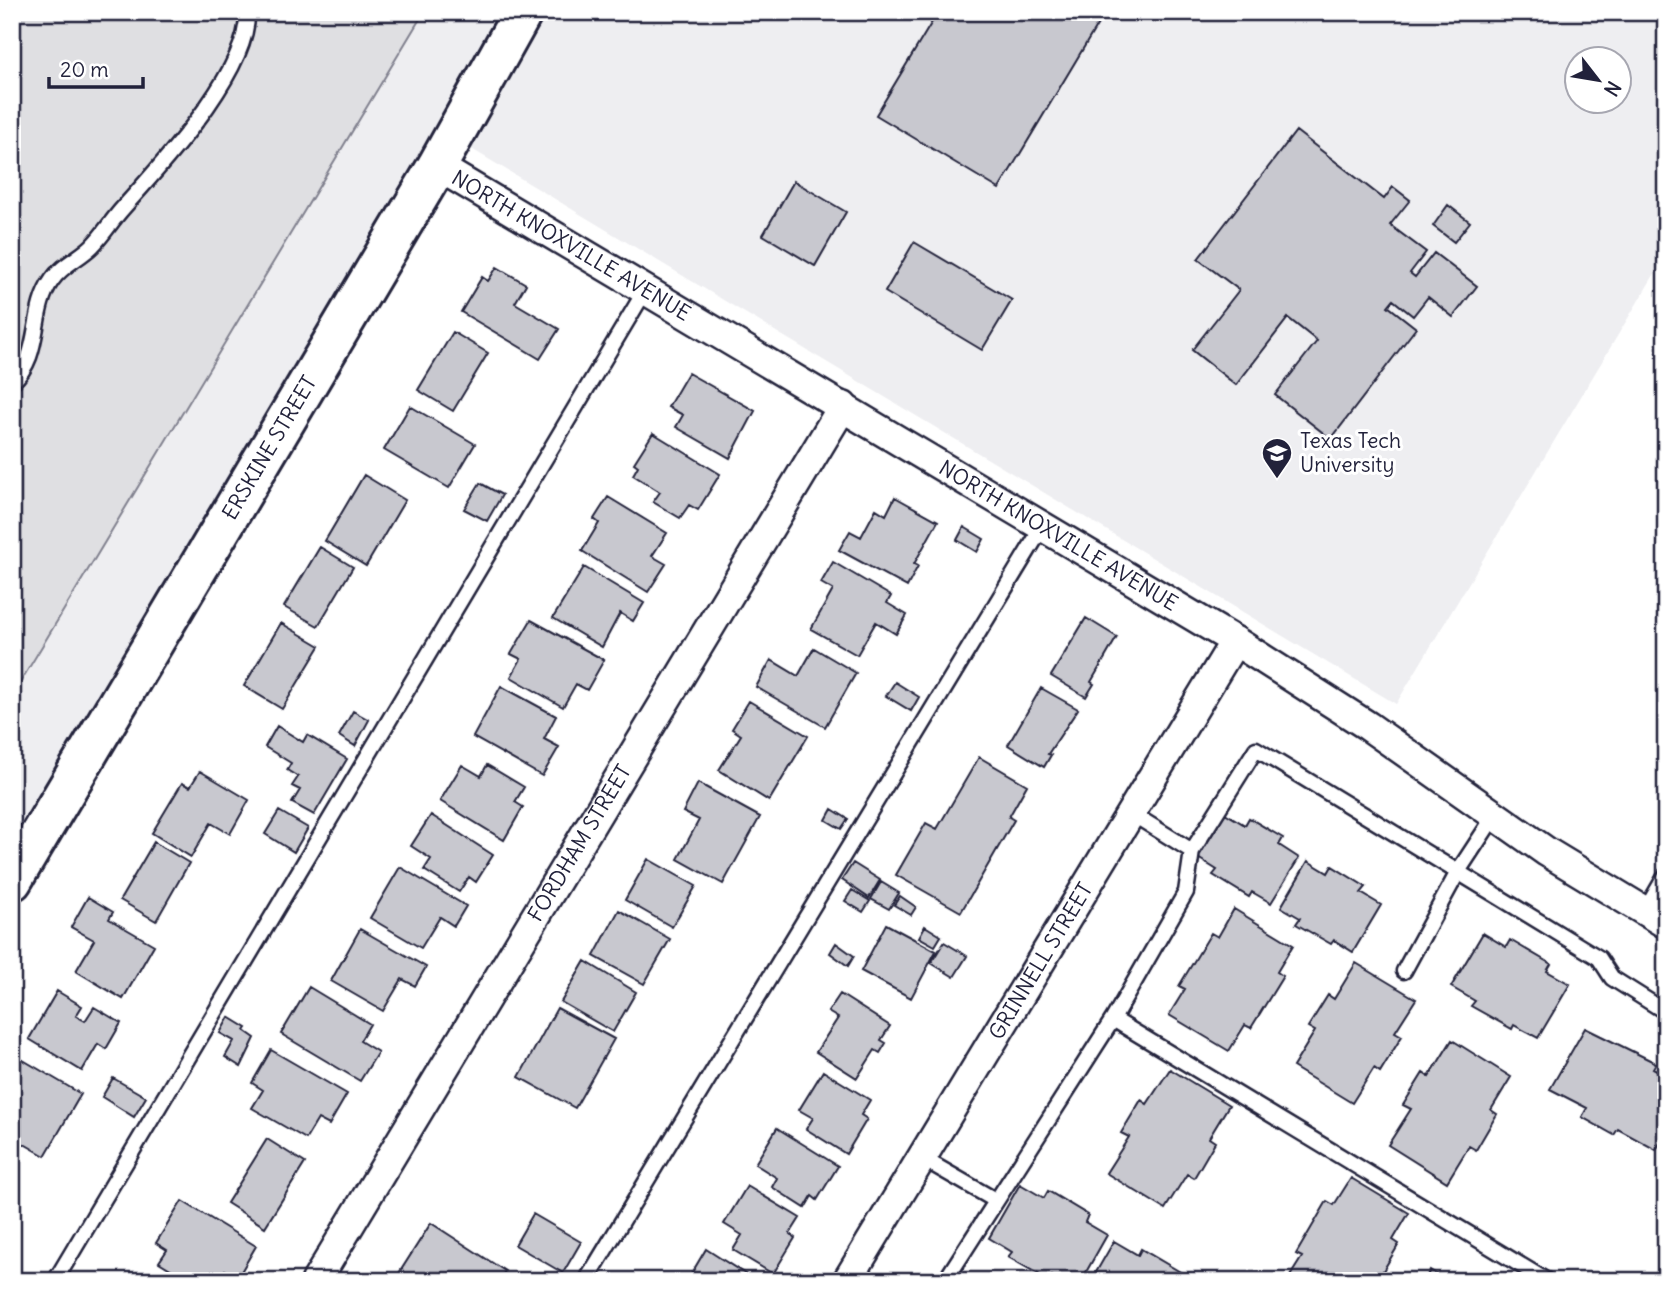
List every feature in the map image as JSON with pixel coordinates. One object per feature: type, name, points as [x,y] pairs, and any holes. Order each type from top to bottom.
[{"type":"main road","name":"ERSKINE STREET","points":[[12,881],[437,166],[523,12]]},
{"type":"street","name":"NORTH KNOXVILLE AVENUE","points":[[437,166],[1235,641],[1368,726],[1547,852],[1655,917]]},
{"type":"street","name":"FORDHAM STREET","points":[[316,1281],[843,406]]},
{"type":"street","name":"GRINNELL STREET","points":[[847,1281],[1235,641]]},
{"type":"lane","points":[[12,382],[28,363],[34,345],[37,313],[53,278],[103,235],[195,126],[234,59],[243,38],[247,12]]},
{"type":"lane","points":[[55,1281],[646,289]]},
{"type":"lane","points":[[586,1281],[1043,526]]},
{"type":"lane","points":[[946,1281],[1113,1018],[1186,892],[1192,851],[1256,749],[1459,870],[1599,958],[1612,978],[1666,1012]]},
{"type":"lane","points":[[1131,813],[1192,851]]},
{"type":"lane","points":[[1404,971],[1459,870],[1495,815]]},
{"type":"lane","points":[[1655,917],[1666,875]]},
{"type":"lane","points":[[1113,1018],[1547,1281]]},
{"type":"lane","points":[[922,1158],[995,1200]]},
{"type":"shaded area","name":"Texas Tech University","points":[[12,12],[1666,12],[1666,255],[1396,704],[440,130],[12,849]]},
{"type":"shaded area","points":[[12,12],[424,12],[12,696]]},
{"type":"building","points":[[938,12],[1105,12],[999,189],[876,115]]},
{"type":"building","points":[[1296,131],[1384,199],[1393,187],[1410,200],[1390,225],[1426,252],[1410,273],[1415,277],[1434,253],[1477,286],[1453,317],[1428,297],[1413,316],[1393,300],[1388,306],[1416,328],[1331,439],[1275,395],[1317,341],[1288,318],[1236,385],[1192,350],[1239,290],[1198,259]]},
{"type":"building","points":[[794,181],[846,212],[815,266],[763,235]]},
{"type":"building","points":[[1448,205],[1470,222],[1454,242],[1433,226]]},
{"type":"building","points":[[914,242],[1012,300],[982,350],[885,292]]},
{"type":"building","points":[[497,267],[526,284],[515,303],[559,329],[540,359],[461,312],[482,277],[488,281]]},
{"type":"building","points":[[453,332],[488,353],[453,411],[418,390]]},
{"type":"building","points":[[688,373],[755,411],[730,458],[676,427],[683,415],[668,407]]},
{"type":"building","points":[[410,406],[475,444],[449,488],[384,450]]},
{"type":"building","points":[[653,433],[720,474],[698,510],[689,505],[680,518],[653,502],[660,492],[633,475],[638,466],[634,463]]},
{"type":"building","points":[[364,475],[405,500],[366,566],[325,541]]},
{"type":"building","points":[[480,483],[502,495],[487,521],[464,509]]},
{"type":"building","points":[[608,497],[667,533],[652,556],[666,564],[648,592],[582,551],[599,523],[594,519]]},
{"type":"building","points":[[895,497],[938,521],[914,564],[918,566],[907,587],[839,550],[850,531],[861,537],[876,509],[886,515]]},
{"type":"building","points":[[964,527],[984,539],[977,552],[957,540]]},
{"type":"building","points":[[320,547],[353,567],[318,626],[284,607]]},
{"type":"building","points":[[833,562],[891,596],[887,603],[907,615],[896,634],[876,622],[857,655],[811,629],[833,590],[821,583]]},
{"type":"building","points":[[584,567],[644,603],[633,621],[620,613],[602,647],[553,618]]},
{"type":"building","points":[[1086,618],[1117,637],[1091,682],[1094,684],[1086,697],[1051,676]]},
{"type":"building","points":[[531,620],[604,660],[587,690],[576,684],[563,707],[511,677],[521,659],[511,654]]},
{"type":"building","points":[[281,623],[320,646],[282,709],[244,686]]},
{"type":"building","points":[[814,648],[856,673],[825,727],[756,687],[771,660],[798,676]]},
{"type":"building","points":[[895,682],[919,697],[911,711],[886,696]]},
{"type":"building","points":[[501,686],[556,716],[544,739],[559,747],[542,776],[473,737]]},
{"type":"building","points":[[1041,688],[1078,709],[1048,754],[1051,755],[1044,767],[1008,745]]},
{"type":"building","points":[[749,701],[808,736],[769,801],[719,770],[741,735],[732,729]]},
{"type":"building","points":[[353,711],[369,720],[355,746],[339,736]]},
{"type":"building","points":[[277,726],[303,742],[307,735],[347,759],[314,815],[292,803],[300,790],[292,786],[298,777],[287,770],[291,763],[265,747]]},
{"type":"building","points":[[979,757],[1027,785],[1009,817],[1014,820],[961,912],[896,875],[926,823],[937,829]]},
{"type":"building","points":[[462,765],[481,776],[487,765],[524,787],[515,802],[523,807],[504,840],[440,801]]},
{"type":"building","points":[[200,771],[249,800],[230,834],[211,823],[191,857],[152,833],[182,783],[190,787]]},
{"type":"building","points":[[698,783],[760,817],[723,884],[678,859],[699,820],[683,812]]},
{"type":"building","points":[[832,809],[848,819],[841,829],[826,820]]},
{"type":"building","points":[[279,811],[308,828],[294,852],[265,834]]},
{"type":"building","points":[[1225,813],[1245,825],[1249,818],[1283,838],[1279,845],[1299,858],[1271,903],[1252,892],[1249,897],[1213,875],[1217,870],[1198,858]]},
{"type":"building","points":[[431,815],[493,855],[476,882],[469,877],[459,892],[424,870],[431,859],[411,846]]},
{"type":"building","points":[[154,842],[189,863],[156,921],[120,900]]},
{"type":"building","points":[[648,859],[696,886],[672,927],[625,900]]},
{"type":"building","points":[[1308,861],[1328,873],[1332,866],[1366,887],[1361,893],[1381,905],[1353,952],[1334,940],[1331,944],[1296,924],[1300,918],[1281,907]]},
{"type":"building","points":[[853,863],[880,880],[869,898],[842,880]]},
{"type":"building","points":[[400,867],[466,906],[454,926],[440,917],[421,948],[370,918]]},
{"type":"building","points":[[881,882],[899,893],[889,909],[871,899]]},
{"type":"building","points":[[852,890],[870,901],[863,912],[845,901]]},
{"type":"building","points":[[900,896],[916,907],[911,915],[894,905]]},
{"type":"building","points":[[88,897],[113,912],[109,919],[154,945],[123,999],[76,971],[94,940],[71,927]]},
{"type":"building","points":[[1234,909],[1293,945],[1277,972],[1283,976],[1251,1028],[1245,1025],[1229,1051],[1169,1015],[1185,989],[1179,986],[1211,933],[1218,937]]},
{"type":"building","points":[[619,910],[670,939],[644,984],[594,956]]},
{"type":"building","points":[[886,924],[936,951],[911,998],[861,971]]},
{"type":"building","points":[[925,926],[941,936],[935,946],[919,937]]},
{"type":"building","points":[[360,929],[426,967],[415,986],[402,979],[383,1011],[331,981]]},
{"type":"building","points":[[1483,933],[1506,947],[1510,940],[1551,964],[1547,971],[1570,984],[1538,1038],[1514,1025],[1512,1029],[1471,1006],[1475,1001],[1451,987]]},
{"type":"building","points":[[944,942],[967,956],[954,977],[931,963]]},
{"type":"building","points":[[836,943],[854,956],[848,966],[830,953]]},
{"type":"building","points":[[585,961],[636,992],[613,1032],[561,1002]]},
{"type":"building","points":[[1356,963],[1416,999],[1395,1032],[1402,1036],[1380,1072],[1374,1068],[1352,1103],[1293,1067],[1315,1031],[1308,1027],[1328,995],[1334,999]]},
{"type":"building","points":[[309,987],[370,1024],[360,1041],[378,1052],[360,1081],[281,1034]]},
{"type":"building","points":[[57,991],[82,1006],[76,1016],[85,1021],[94,1007],[121,1023],[106,1049],[98,1044],[82,1071],[29,1039]]},
{"type":"building","points":[[840,994],[890,1026],[881,1040],[886,1043],[880,1053],[875,1050],[857,1078],[816,1052],[838,1018],[828,1012]]},
{"type":"building","points":[[557,1008],[614,1039],[575,1108],[519,1077]]},
{"type":"building","points":[[229,1017],[247,1028],[245,1031],[255,1038],[241,1067],[225,1057],[234,1041],[220,1033]]},
{"type":"building","points":[[1585,1028],[1656,1063],[1653,1068],[1666,1075],[1666,1132],[1656,1150],[1618,1129],[1614,1135],[1582,1117],[1587,1108],[1550,1089]]},
{"type":"building","points":[[1452,1040],[1511,1077],[1491,1110],[1497,1114],[1476,1150],[1469,1146],[1447,1182],[1388,1145],[1411,1109],[1403,1105],[1423,1073],[1429,1077]]},
{"type":"building","points":[[271,1050],[347,1094],[329,1125],[318,1119],[306,1139],[252,1108],[263,1090],[252,1083]]},
{"type":"building","points":[[18,1057],[81,1094],[45,1156],[12,1137],[12,1067]]},
{"type":"building","points":[[1170,1069],[1229,1105],[1209,1138],[1215,1142],[1194,1178],[1187,1174],[1165,1209],[1106,1173],[1129,1137],[1121,1133],[1141,1100],[1147,1104]]},
{"type":"building","points":[[823,1071],[870,1100],[861,1115],[867,1119],[846,1154],[806,1129],[813,1118],[799,1110]]},
{"type":"building","points":[[113,1078],[146,1097],[134,1117],[102,1097]]},
{"type":"building","points":[[777,1128],[838,1166],[817,1200],[812,1196],[805,1208],[772,1187],[777,1178],[755,1164]]},
{"type":"building","points":[[267,1139],[305,1163],[265,1227],[227,1203]]},
{"type":"building","points":[[1351,1178],[1409,1213],[1393,1240],[1399,1244],[1377,1281],[1287,1281],[1302,1257],[1296,1254],[1327,1201],[1334,1205]]},
{"type":"building","points":[[1020,1184],[1044,1198],[1048,1191],[1088,1215],[1085,1222],[1107,1235],[1081,1281],[1060,1281],[1052,1276],[1049,1280],[1008,1257],[1012,1252],[989,1238]]},
{"type":"building","points":[[747,1186],[800,1218],[790,1234],[795,1238],[773,1274],[733,1250],[742,1235],[724,1224]]},
{"type":"building","points":[[182,1201],[256,1246],[238,1277],[225,1270],[219,1281],[190,1281],[159,1262],[167,1250],[156,1243]]},
{"type":"building","points":[[533,1214],[581,1242],[563,1273],[515,1245]]},
{"type":"building","points":[[431,1223],[505,1271],[499,1281],[394,1281]]},
{"type":"building","points":[[1114,1241],[1138,1255],[1141,1249],[1182,1273],[1178,1279],[1180,1281],[1091,1281]]},
{"type":"building","points":[[706,1249],[756,1281],[687,1281]]},
{"type":"building","points":[[12,1268],[30,1279],[29,1281],[12,1281]]},
{"type":"building","points":[[1430,1270],[1448,1281],[1424,1281]]},
{"type":"place","name":"Texas Tech University","points":[[1277,480]]}]
